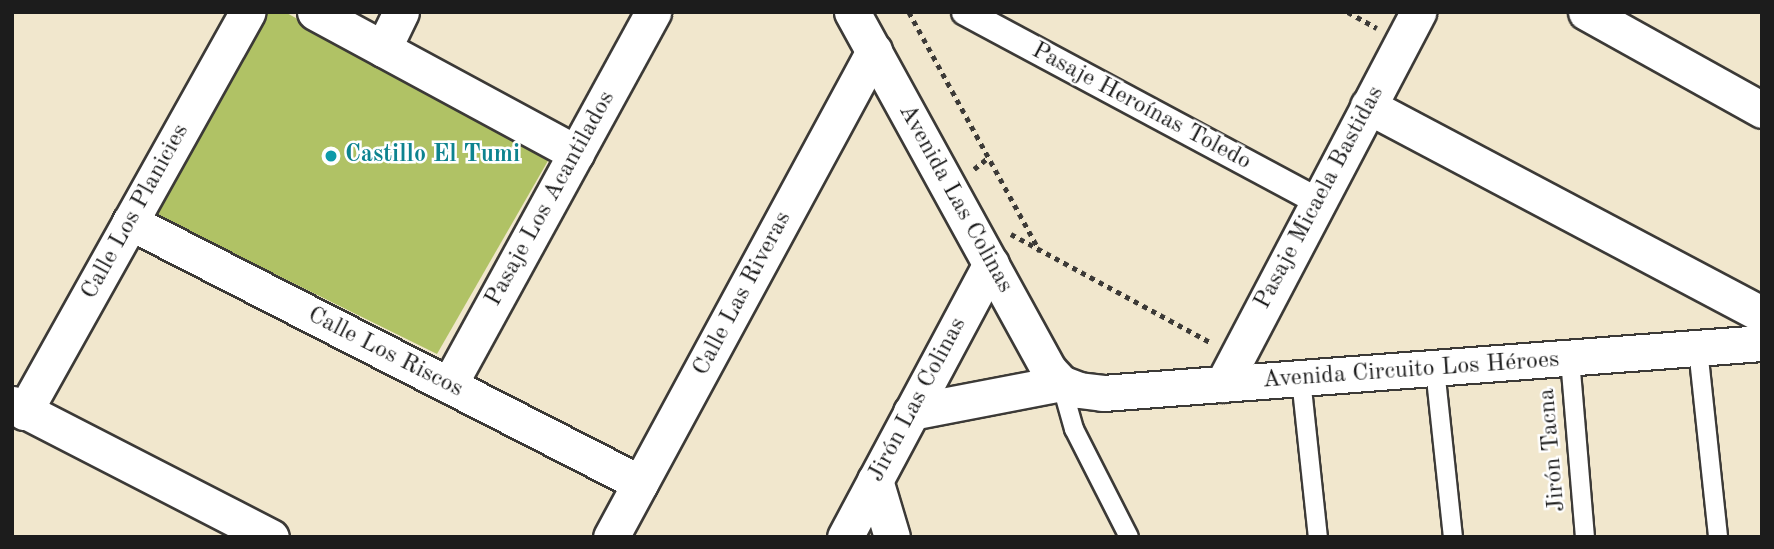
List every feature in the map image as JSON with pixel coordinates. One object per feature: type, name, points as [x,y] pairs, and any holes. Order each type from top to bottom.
[{"type":"street","name":"Calle Los Planicies","points":[[18,408],[130,222],[248,12]]},
{"type":"street","points":[[315,12],[576,153]]},
{"type":"street","points":[[383,49],[401,12]]},
{"type":"street","name":"Pasaje Los Acantilados","points":[[449,386],[653,12]]},
{"type":"street","name":"Avenida Las Colinas","points":[[852,12],[998,250],[1041,358],[1061,383]]},
{"type":"street","name":"Pasaje Heroínas Toledo","points":[[964,12],[1318,201]]},
{"type":"street","name":"Pasaje Micaela Bastidas","points":[[1230,370],[1418,12]]},
{"type":"street","points":[[1586,12],[1762,110]]},
{"type":"street","name":"Calle Las Riveras","points":[[611,537],[874,51]]},
{"type":"street","points":[[1368,106],[1759,327]]},
{"type":"street","name":"Calle Los Riscos","points":[[130,222],[640,483]]},
{"type":"street","name":"Jirón Las Colinas","points":[[845,537],[998,250]]},
{"type":"street","name":"Avenida Circuito Los Héroes","points":[[1061,383],[1079,390],[1103,393],[1230,370],[1301,379],[1698,349],[1759,327]]},
{"type":"street","points":[[911,412],[1061,383]]},
{"type":"street","points":[[18,408],[271,537]]},
{"type":"street","points":[[875,480],[892,537]]},
{"type":"lane","points":[[1698,349],[1718,537]]},
{"type":"lane","name":"Jirón Tacna","points":[[1570,359],[1585,537]]},
{"type":"lane","points":[[1434,369],[1452,537]]},
{"type":"lane","points":[[1301,379],[1318,537]]},
{"type":"lane","points":[[1061,383],[1074,429],[1129,537]]},
{"type":"path","points":[[909,12],[1040,251]]},
{"type":"path","points":[[1348,12],[1380,30]]},
{"type":"path","points":[[998,250],[1012,233],[1230,370]]},
{"type":"green space","points":[[267,12],[285,12],[549,159],[437,354],[153,214]]},
{"type":"place","name":"Castillo El Tumi","points":[[331,156]]}]
